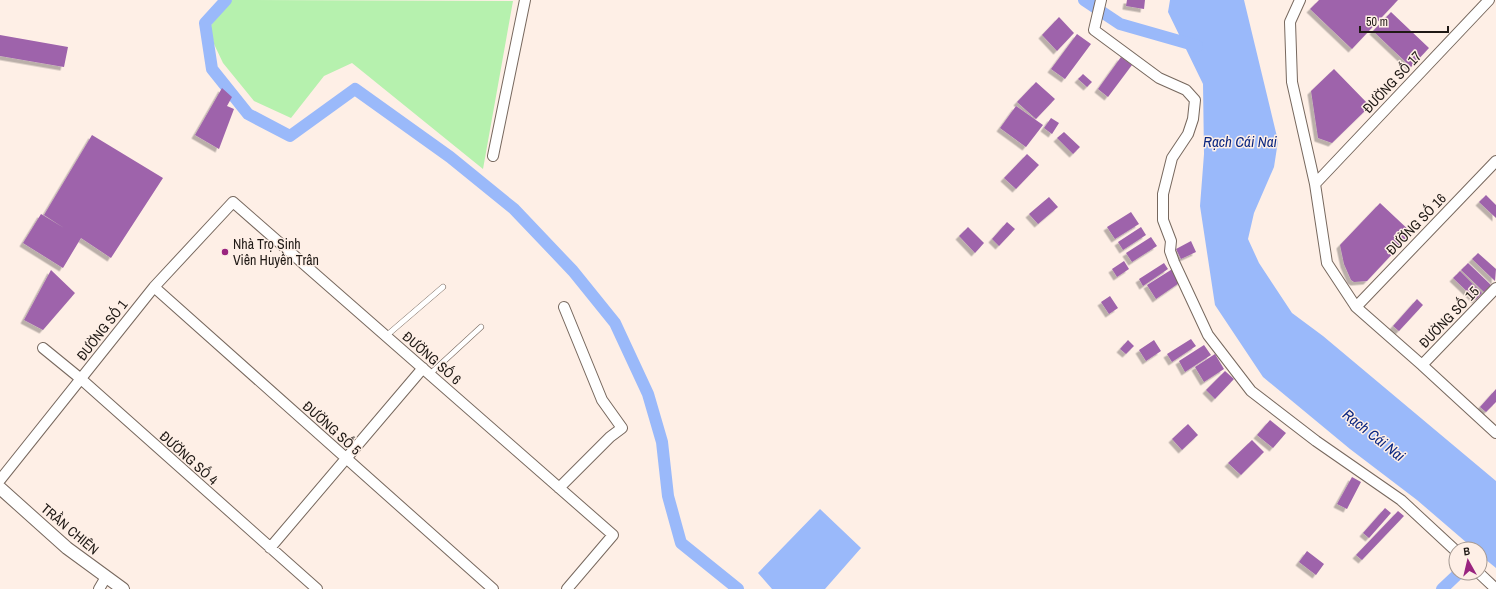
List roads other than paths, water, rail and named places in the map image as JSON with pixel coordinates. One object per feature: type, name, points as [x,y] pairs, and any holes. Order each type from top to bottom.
[{"type":"street","points":[[493,156],[525,0]]},
{"type":"street","points":[[1101,0],[1094,30],[1159,78],[1186,90],[1195,100],[1194,120],[1188,134],[1172,158],[1163,194],[1163,220],[1171,241],[1170,251],[1174,262],[1208,335],[1251,391],[1316,441],[1401,500],[1448,543]]},
{"type":"street","points":[[1300,0],[1290,22],[1292,82],[1315,184],[1327,263],[1356,307],[1496,433]]},
{"type":"street","name":"ĐƯỜNG SỐ 17","points":[[1315,184],[1490,0]]},
{"type":"street","name":"ĐƯỜNG SỐ 16","points":[[1356,307],[1496,161]]},
{"type":"street","name":"ĐƯỜNG SỐ 1","points":[[0,480],[154,287],[233,202]]},
{"type":"street","name":"ĐƯỜNG SỐ 6","points":[[233,202],[613,535],[567,589]]},
{"type":"street","name":"ĐƯỜNG SỐ 5","points":[[154,287],[493,589]]},
{"type":"street","name":"ĐƯỜNG SỐ 15","points":[[1422,365],[1496,288]]},
{"type":"street","points":[[559,488],[610,437],[622,428],[602,400],[564,307]]},
{"type":"street","name":"ĐƯỜNG SỐ 4","points":[[42,348],[81,380],[317,589]]},
{"type":"street","points":[[270,548],[345,458],[426,371]]},
{"type":"street","name":"TRẦN CHIÊN","points":[[0,488],[67,548],[123,589]]},
{"type":"street","points":[[99,589],[106,577]]},
{"type":"street","points":[[1488,581],[1496,589]]},
{"type":"lane","points":[[386,336],[443,287]]},
{"type":"lane","points":[[426,371],[481,327]]},
{"type":"water","name":"Rạch Cái Nai","points":[[1170,0],[1244,0],[1278,141],[1274,167],[1254,213],[1248,239],[1259,263],[1292,313],[1323,336],[1496,481],[1496,568],[1488,562],[1488,541],[1465,541],[1417,500],[1350,449],[1263,377],[1215,305],[1200,206],[1204,154],[1203,84],[1168,12]]},
{"type":"water","points":[[820,509],[861,548],[825,589],[772,589],[758,573]]},
{"type":"waterway","points":[[226,0],[205,23],[212,69],[248,114],[290,136],[355,89],[450,157],[514,209],[573,271],[615,323],[648,394],[662,442],[668,496],[681,543],[738,589]]},
{"type":"waterway","points":[[1084,0],[1120,24],[1197,46]]},
{"type":"waterway","points":[[1442,589],[1450,581]]},
{"type":"place","name":"Nhà Trọ Sinh Viên Huyền Trân","points":[[225,252]]}]
